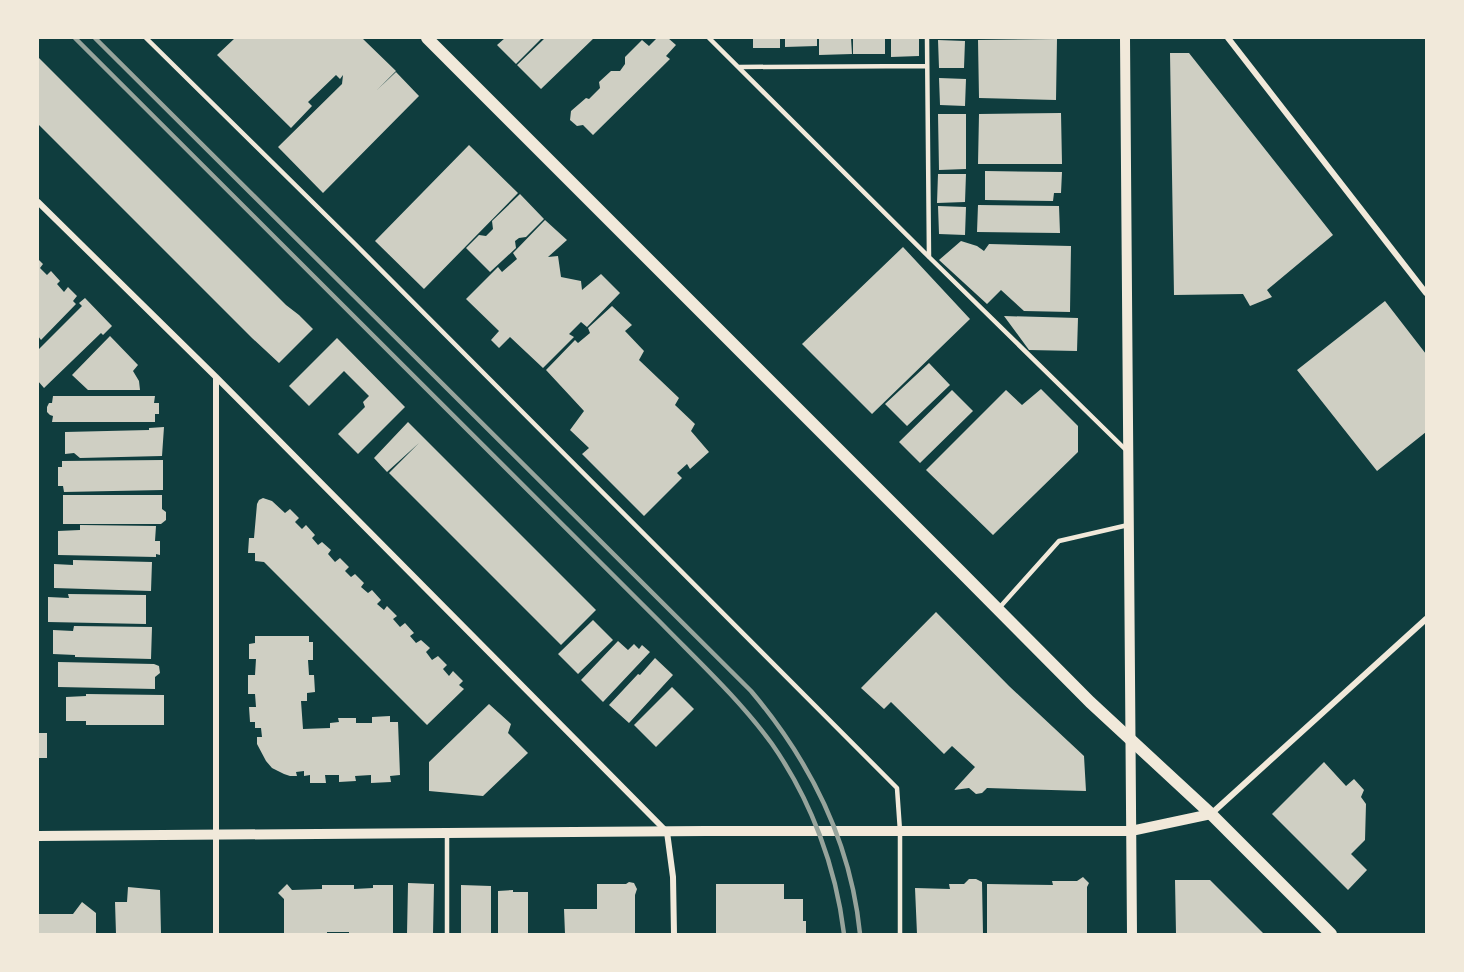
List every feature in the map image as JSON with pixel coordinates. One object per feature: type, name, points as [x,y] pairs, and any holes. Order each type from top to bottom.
[{"type":"main road","points":[[427,38],[1090,702],[1211,814],[1331,934]]},
{"type":"street","points":[[1125,38],[1132,934]]},
{"type":"street","points":[[1228,38],[1426,293]]},
{"type":"street","points":[[38,202],[216,377],[667,832],[673,877],[674,934]]},
{"type":"street","points":[[216,377],[216,934]]},
{"type":"street","points":[[38,836],[1131,831],[1211,814],[1426,619]]},
{"type":"lane","points":[[146,38],[355,244],[897,788],[900,831],[900,934]]},
{"type":"lane","points":[[709,38],[1128,452]]},
{"type":"lane","points":[[927,38],[929,257]]},
{"type":"lane","points":[[739,67],[927,66]]},
{"type":"lane","points":[[998,609],[1059,542],[1129,525]]},
{"type":"lane","points":[[447,833],[447,934]]},
{"type":"building","points":[[235,38],[362,38],[396,71],[377,90],[396,72],[419,96],[323,193],[278,147],[342,84],[343,75],[340,79],[336,75],[308,102],[312,106],[291,128],[217,55]]},
{"type":"building","points":[[505,38],[542,38],[516,64],[497,45]]},
{"type":"building","points":[[545,38],[594,38],[541,89],[517,65]]},
{"type":"building","points":[[657,38],[668,38],[676,45],[666,56],[670,59],[593,135],[583,125],[577,126],[570,120],[571,111],[600,88],[599,82],[611,71],[620,71],[625,64],[625,57],[642,40],[649,46]]},
{"type":"building","points":[[753,38],[780,38],[780,48],[753,48]]},
{"type":"building","points":[[785,38],[817,38],[817,46],[785,47]]},
{"type":"building","points":[[819,38],[851,38],[852,54],[819,55]]},
{"type":"building","points":[[853,38],[885,38],[885,54],[853,54]]},
{"type":"building","points":[[891,38],[919,38],[919,56],[891,57]]},
{"type":"building","points":[[1057,39],[1056,100],[979,98],[978,40]]},
{"type":"building","points":[[938,40],[965,41],[964,68],[939,68]]},
{"type":"building","points":[[1170,53],[1189,53],[1333,235],[1267,290],[1272,297],[1250,306],[1243,294],[1174,295]]},
{"type":"building","points":[[38,57],[286,305],[313,329],[279,363],[38,124]]},
{"type":"building","points":[[939,78],[966,79],[965,106],[940,105]]},
{"type":"building","points":[[1061,113],[1062,164],[978,164],[979,114]]},
{"type":"building","points":[[938,114],[966,114],[966,169],[939,170]]},
{"type":"building","points":[[469,145],[518,193],[424,289],[375,241]]},
{"type":"building","points":[[985,171],[1062,172],[1061,193],[1054,193],[1053,201],[985,200]]},
{"type":"building","points":[[938,174],[966,174],[965,202],[937,203]]},
{"type":"building","points":[[520,194],[544,219],[526,237],[515,241],[516,248],[490,272],[466,248],[479,235],[486,236],[493,229],[492,221]]},
{"type":"building","points":[[978,205],[1059,206],[1060,233],[977,232]]},
{"type":"building","points":[[938,206],[966,207],[965,235],[939,234]]},
{"type":"building","points":[[545,220],[567,240],[548,257],[558,256],[561,277],[581,281],[582,290],[601,274],[620,293],[587,327],[581,322],[569,334],[574,337],[543,368],[510,337],[499,348],[491,340],[499,331],[466,299],[498,267],[502,272],[517,259],[513,253]]},
{"type":"building","points":[[961,241],[984,251],[989,244],[1071,246],[1070,312],[1024,311],[1001,290],[987,304],[939,260]]},
{"type":"building","points":[[903,247],[970,319],[872,414],[802,344]]},
{"type":"building","points":[[38,259],[43,264],[40,268],[47,275],[51,271],[60,281],[57,284],[64,292],[68,287],[77,296],[73,301],[76,304],[41,340],[38,336]]},
{"type":"building","points":[[85,298],[112,326],[103,335],[101,333],[44,388],[38,381],[38,350],[82,306],[79,303]]},
{"type":"building","points":[[1385,301],[1426,354],[1426,432],[1377,471],[1297,370]]},
{"type":"building","points":[[612,306],[632,325],[625,331],[644,351],[639,360],[679,398],[675,405],[695,424],[691,431],[709,452],[690,469],[687,464],[677,473],[682,478],[644,516],[582,454],[589,448],[570,430],[584,411],[546,370],[575,340],[578,343],[590,333],[588,328]]},
{"type":"building","points":[[1004,316],[1078,318],[1077,351],[1029,350]]},
{"type":"building","points":[[110,336],[138,365],[133,371],[139,381],[140,390],[88,390],[72,375]]},
{"type":"building","points":[[337,338],[405,407],[358,454],[338,434],[365,407],[363,402],[369,396],[344,371],[309,406],[289,386]]},
{"type":"building","points":[[929,363],[950,385],[907,426],[885,404]]},
{"type":"building","points":[[1041,389],[1078,426],[1078,452],[993,535],[926,470],[1006,390],[1022,405]]},
{"type":"building","points":[[952,390],[973,411],[920,463],[899,442]]},
{"type":"building","points":[[53,396],[155,396],[154,403],[159,403],[159,414],[155,414],[155,422],[52,422],[53,416],[47,412],[47,407],[49,403],[52,403]]},
{"type":"building","points":[[408,422],[596,610],[561,645],[389,473],[419,443],[387,472],[374,458]]},
{"type":"building","points":[[164,427],[162,456],[80,458],[74,453],[65,454],[65,432],[149,430],[149,428]]},
{"type":"building","points":[[163,460],[163,490],[64,492],[63,486],[58,486],[58,467],[62,467],[62,461]]},
{"type":"building","points":[[63,495],[162,495],[162,509],[166,512],[166,520],[161,524],[63,524]]},
{"type":"building","points":[[263,498],[272,501],[285,513],[290,509],[299,518],[295,522],[302,529],[306,525],[315,535],[312,538],[318,545],[322,542],[331,550],[328,554],[335,562],[340,558],[349,567],[345,571],[351,577],[355,574],[364,583],[361,587],[368,593],[372,590],[381,600],[377,604],[384,610],[387,606],[397,616],[393,619],[400,627],[405,623],[414,633],[410,636],[416,643],[421,640],[430,648],[426,652],[432,660],[438,656],[447,665],[443,669],[449,676],[453,671],[463,681],[459,685],[464,689],[427,725],[264,562],[255,561],[255,553],[248,553],[249,538],[254,538],[257,504]]},
{"type":"building","points":[[80,525],[156,526],[155,541],[160,541],[160,555],[156,554],[156,557],[58,555],[58,531],[80,530]]},
{"type":"building","points":[[73,560],[152,562],[151,591],[54,588],[54,564],[73,565]]},
{"type":"building","points":[[68,594],[146,595],[146,624],[48,622],[48,597],[69,598]]},
{"type":"building","points":[[936,612],[1009,686],[1084,756],[1086,791],[987,788],[982,793],[976,794],[969,788],[954,790],[975,767],[952,746],[944,754],[891,702],[884,709],[861,688]]},
{"type":"building","points":[[593,620],[613,640],[578,674],[558,654]]},
{"type":"building","points":[[74,626],[152,627],[151,659],[75,657],[75,655],[53,654],[53,630],[73,631]]},
{"type":"building","points":[[255,636],[309,636],[309,642],[313,642],[313,660],[308,660],[309,675],[314,675],[315,692],[307,693],[307,701],[301,701],[303,729],[330,728],[330,723],[339,722],[338,718],[356,718],[356,723],[372,723],[372,717],[390,716],[390,722],[398,722],[400,775],[390,776],[391,782],[371,783],[371,775],[355,776],[356,781],[339,782],[339,775],[325,775],[326,783],[310,783],[310,775],[304,776],[304,771],[296,772],[297,776],[290,776],[272,768],[257,744],[257,737],[262,737],[261,728],[255,728],[255,722],[250,722],[249,707],[256,707],[255,694],[248,694],[248,675],[255,675],[256,659],[249,659],[249,644],[255,643]]},
{"type":"building","points":[[618,641],[628,650],[634,644],[639,649],[642,645],[650,652],[603,702],[581,680]]},
{"type":"building","points":[[655,658],[673,675],[629,723],[609,705]]},
{"type":"building","points":[[58,662],[154,664],[159,666],[160,673],[155,677],[155,689],[58,687]]},
{"type":"building","points":[[672,687],[694,709],[656,747],[634,725]]},
{"type":"building","points":[[86,694],[164,695],[164,725],[86,725],[86,721],[66,721],[66,697],[86,696]]},
{"type":"building","points":[[489,704],[511,724],[508,733],[528,753],[483,796],[429,791],[429,762]]},
{"type":"building","points":[[38,733],[47,733],[47,758],[38,758]]},
{"type":"building","points":[[1324,762],[1346,786],[1354,779],[1364,790],[1361,797],[1366,804],[1365,840],[1351,854],[1367,870],[1348,890],[1272,814]]},
{"type":"building","points":[[1083,877],[1089,883],[1087,887],[1087,934],[987,934],[987,884],[1053,885],[1052,881],[1077,881]]},
{"type":"building","points":[[969,879],[982,882],[983,934],[917,934],[915,888],[950,889],[949,884],[964,884]]},
{"type":"building","points":[[1175,880],[1210,880],[1264,934],[1176,934]]},
{"type":"building","points":[[408,883],[434,884],[433,934],[407,934]]},
{"type":"building","points":[[634,883],[637,889],[635,934],[565,934],[564,909],[597,909],[597,884],[626,884]]},
{"type":"building","points":[[287,884],[292,890],[322,889],[322,885],[354,885],[354,889],[373,888],[373,885],[393,885],[393,934],[327,932],[327,934],[284,934],[284,899],[278,893]]},
{"type":"building","points":[[716,884],[784,884],[784,899],[803,899],[803,921],[806,921],[806,934],[716,934]]},
{"type":"building","points":[[461,885],[491,886],[491,934],[461,934]]},
{"type":"building","points":[[128,887],[160,890],[161,934],[116,934],[115,902],[127,902]]},
{"type":"building","points":[[513,890],[513,892],[528,892],[528,934],[498,934],[498,891]]},
{"type":"building","points":[[82,902],[96,913],[96,934],[39,934],[39,914],[73,914]]},
{"type":"railway","points":[[75,38],[661,623],[746,712],[786,765],[810,811],[835,884],[844,934]]},
{"type":"railway","points":[[95,38],[751,691],[792,746],[824,805],[847,867],[860,934]]}]
